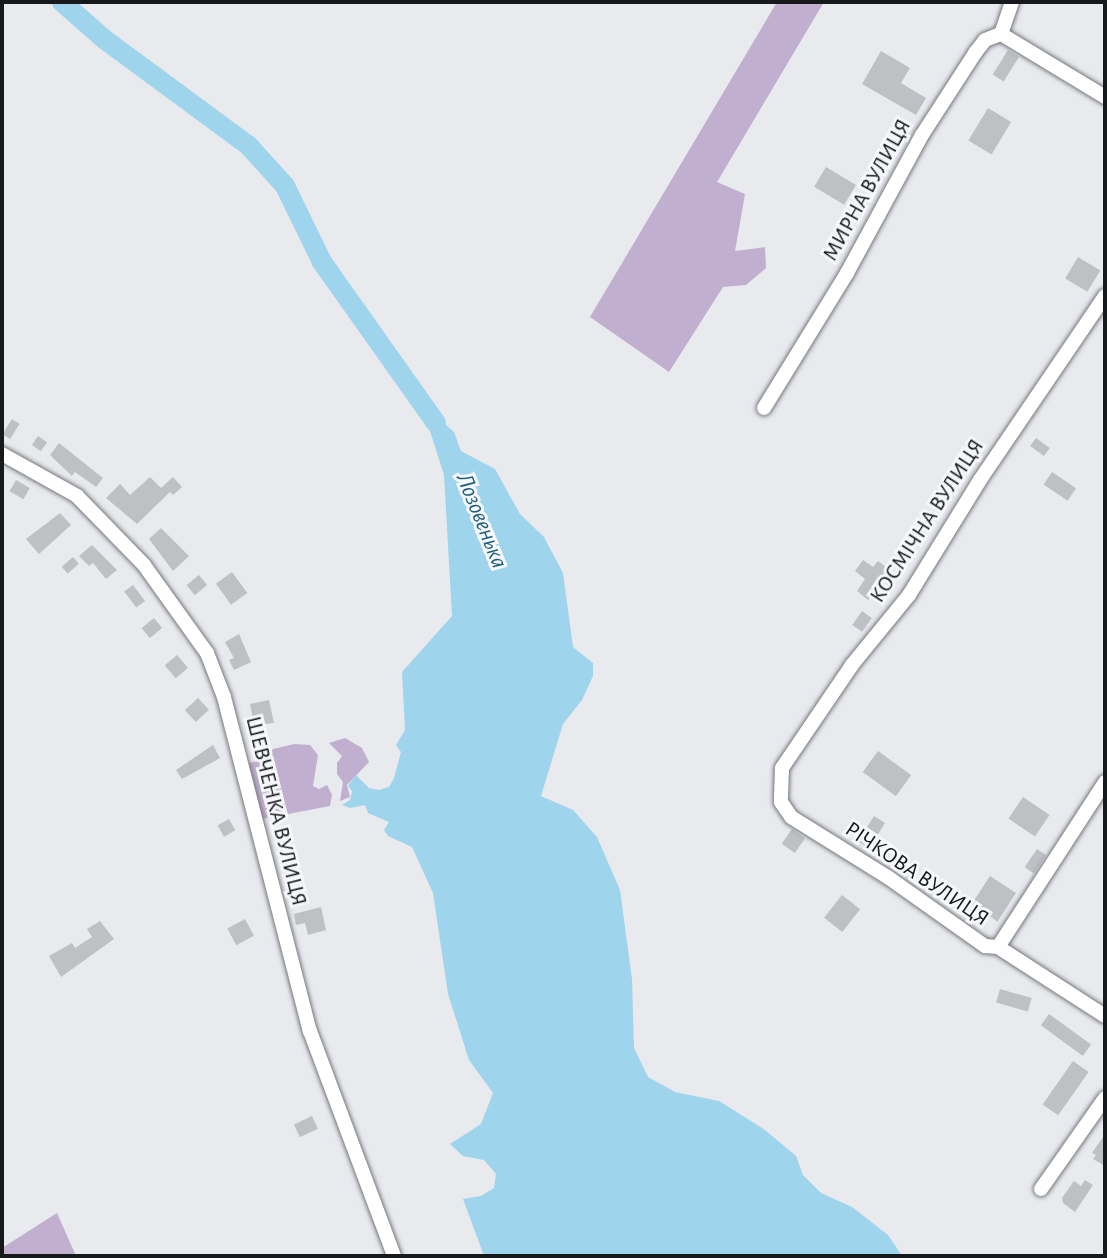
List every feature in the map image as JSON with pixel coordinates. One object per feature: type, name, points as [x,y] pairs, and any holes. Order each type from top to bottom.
[{"type":"street","points":[[1012,2],[1001,34],[1105,97]]},
{"type":"street","name":"МИРНА ВУЛИЦЯ","points":[[764,408],[847,273],[922,135],[985,40],[1001,34]]},
{"type":"street","name":"КОСМІЧНА ВУЛИЦЯ","points":[[782,768],[852,665],[909,595],[980,480],[1105,296]]},
{"type":"street","name":"ШЕВЧЕНКА ВУЛИЦЯ","points":[[2,454],[77,496],[144,565],[207,653],[224,697],[310,1031],[394,1256]]},
{"type":"street","name":"РІЧКОВА ВУЛИЦЯ","points":[[782,768],[781,802],[791,817],[889,878],[985,946],[998,947],[1105,1016]]},
{"type":"street","points":[[998,947],[1105,782]]},
{"type":"street","points":[[1041,1189],[1105,1098]]},
{"type":"shaded area","points":[[777,2],[824,2],[717,182],[745,194],[735,251],[765,247],[766,268],[746,285],[723,287],[669,372],[590,317]]},
{"type":"shaded area","points":[[345,738],[362,748],[369,762],[347,785],[350,797],[340,801],[343,782],[337,774],[337,763],[342,756],[329,743]]},
{"type":"shaded area","points":[[294,744],[310,745],[318,755],[313,786],[319,789],[327,785],[332,795],[330,806],[262,819],[249,763],[263,760],[273,749]]},
{"type":"shaded area","points":[[57,1213],[76,1256],[2,1256],[2,1248]]},
{"type":"water","points":[[421,403],[454,432],[461,451],[495,469],[520,514],[544,537],[563,573],[573,647],[593,663],[593,676],[582,700],[563,724],[541,796],[573,810],[597,837],[620,890],[632,979],[634,1048],[648,1077],[675,1092],[719,1101],[765,1130],[796,1156],[803,1175],[821,1193],[852,1207],[888,1235],[902,1256],[485,1256],[483,1253],[463,1199],[481,1196],[494,1188],[496,1174],[484,1160],[463,1156],[450,1144],[481,1124],[493,1093],[469,1060],[448,994],[433,893],[412,847],[388,836],[384,830],[389,822],[368,813],[365,805],[350,808],[342,805],[350,800],[352,791],[348,786],[356,775],[369,788],[379,790],[389,787],[401,752],[396,745],[405,730],[402,672],[452,616],[444,475]]},
{"type":"building","points":[[1008,50],[1019,57],[1004,81],[993,75]]},
{"type":"building","points":[[881,51],[910,68],[901,83],[926,98],[916,115],[862,84]]},
{"type":"building","points":[[988,108],[1011,122],[992,154],[968,141]]},
{"type":"building","points":[[826,167],[856,185],[844,205],[814,187]]},
{"type":"building","points":[[1078,257],[1100,270],[1087,292],[1065,278]]},
{"type":"building","points":[[12,419],[20,424],[10,439],[2,434]]},
{"type":"building","points":[[38,436],[47,442],[41,451],[32,445]]},
{"type":"building","points":[[1036,438],[1050,448],[1044,456],[1030,446]]},
{"type":"building","points":[[59,443],[103,478],[96,487],[75,472],[72,476],[50,455]]},
{"type":"building","points":[[1052,472],[1076,488],[1068,501],[1044,484]]},
{"type":"building","points":[[150,477],[161,488],[173,477],[182,487],[173,495],[170,492],[137,524],[106,498],[120,484],[130,495]]},
{"type":"building","points":[[16,480],[30,488],[23,499],[10,491]]},
{"type":"building","points":[[60,513],[71,525],[39,554],[26,539]]},
{"type":"building","points":[[161,528],[189,556],[173,571],[149,539]]},
{"type":"building","points":[[92,545],[117,570],[106,579],[93,563],[89,566],[79,556]]},
{"type":"building","points":[[73,557],[79,564],[68,574],[62,567]]},
{"type":"building","points":[[863,560],[873,567],[878,561],[890,570],[868,600],[857,591],[865,579],[855,571]]},
{"type":"building","points":[[232,572],[247,593],[231,605],[216,584]]},
{"type":"building","points":[[199,575],[207,585],[195,595],[187,585]]},
{"type":"building","points":[[133,585],[145,601],[136,608],[124,592]]},
{"type":"building","points":[[862,611],[872,618],[862,632],[852,625]]},
{"type":"building","points":[[154,618],[162,628],[150,638],[142,628]]},
{"type":"building","points":[[239,634],[251,662],[234,670],[229,660],[234,658],[225,642]]},
{"type":"building","points":[[177,655],[188,668],[176,678],[165,665]]},
{"type":"building","points":[[198,698],[209,710],[196,722],[185,710]]},
{"type":"building","points":[[269,700],[274,723],[264,724],[269,743],[251,747],[248,736],[256,734],[250,704]]},
{"type":"building","points":[[213,745],[220,758],[182,779],[176,770]]},
{"type":"building","points":[[878,751],[911,775],[896,796],[863,772]]},
{"type":"building","points":[[1023,797],[1050,815],[1035,836],[1008,819]]},
{"type":"building","points":[[874,816],[885,823],[869,848],[858,841]]},
{"type":"building","points":[[229,819],[235,830],[224,837],[218,825]]},
{"type":"building","points":[[792,829],[805,838],[795,853],[782,844]]},
{"type":"building","points":[[1037,849],[1046,855],[1034,873],[1025,867]]},
{"type":"building","points":[[990,876],[1016,893],[997,921],[971,905]]},
{"type":"building","points":[[842,895],[860,909],[842,932],[824,918]]},
{"type":"building","points":[[321,907],[326,930],[308,935],[305,923],[296,925],[294,914]]},
{"type":"building","points":[[245,919],[254,936],[236,945],[227,928]]},
{"type":"building","points":[[100,921],[114,939],[61,977],[49,956],[72,943],[75,948],[92,937],[87,929]]},
{"type":"building","points":[[1000,989],[1032,998],[1028,1012],[996,1002]]},
{"type":"building","points":[[1049,1014],[1091,1045],[1083,1056],[1041,1025]]},
{"type":"building","points":[[1073,1061],[1089,1072],[1058,1115],[1043,1104]]},
{"type":"building","points":[[312,1116],[318,1129],[300,1137],[294,1124]]},
{"type":"building","points":[[1105,1134],[1105,1166],[1093,1159],[1096,1155],[1092,1153]]},
{"type":"building","points":[[1085,1180],[1093,1185],[1075,1212],[1063,1203],[1062,1198],[1074,1181],[1081,1186]]},
{"type":"waterway","name":"Лозовенька","points":[[62,2],[104,39],[248,145],[285,186],[322,262],[436,423]]}]
